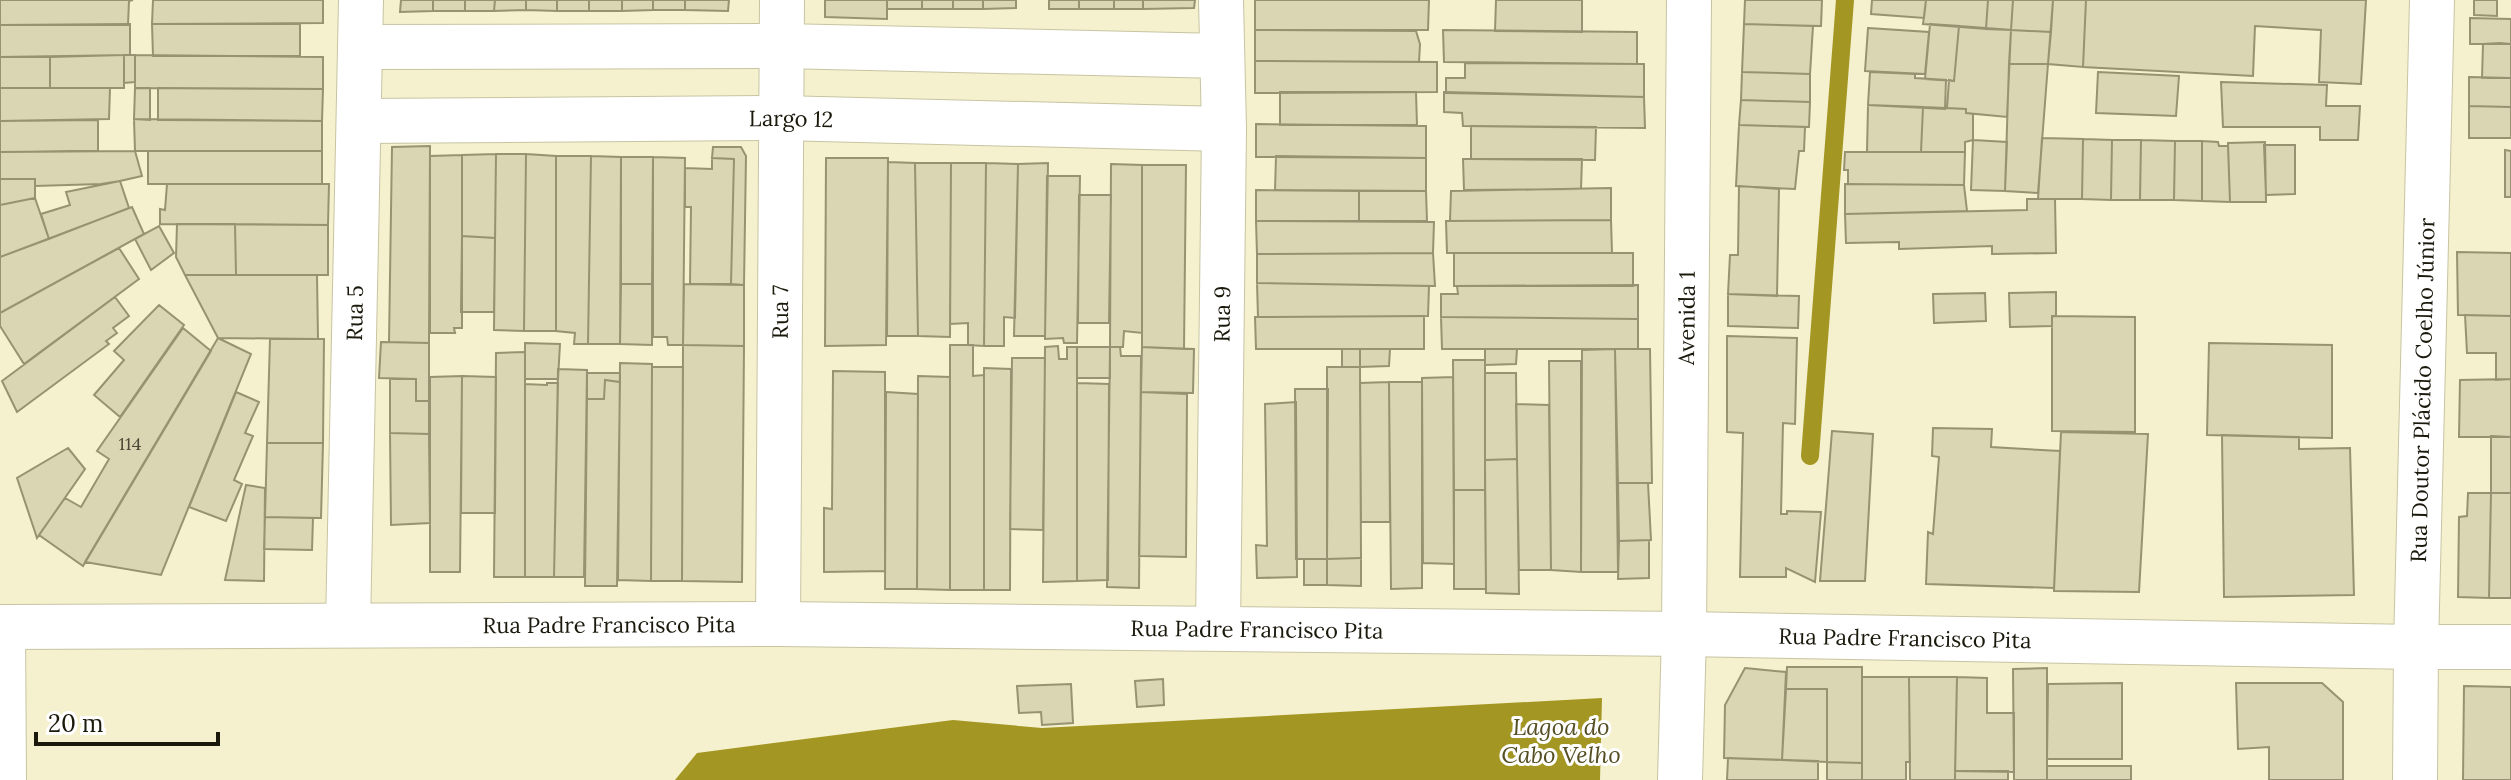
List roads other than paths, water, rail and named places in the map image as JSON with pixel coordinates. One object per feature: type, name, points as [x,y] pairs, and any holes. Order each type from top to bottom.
[{"type":"street","name":"Rua 5","points":[[348,625],[361,0]]},
{"type":"street","name":"Rua 7","points":[[778,624],[782,0]]},
{"type":"street","name":"Rua 9","points":[[1218,628],[1224,129],[1221,0]]},
{"type":"street","name":"Avenida 1","points":[[1680,780],[1689,0]]},
{"type":"street","name":"Rua Doutor Plácido Coelho Júnior","points":[[2415,780],[2432,0]]},
{"type":"street","points":[[361,47],[782,46],[1221,56]]},
{"type":"street","name":"Largo 12","points":[[359,121],[780,118],[1224,129]]},
{"type":"street","points":[[2,624],[4,780]]},
{"type":"street","name":"Rua Padre Francisco Pita","points":[[2,624],[778,624],[1218,628],[2511,647]]},
{"type":"water","name":"Lagoa do Cabo Velho","points":[[1602,698],[1600,780],[675,780],[697,753],[953,720],[1042,728]]},
{"type":"waterway","points":[[1810,456],[1845,0]]}]
